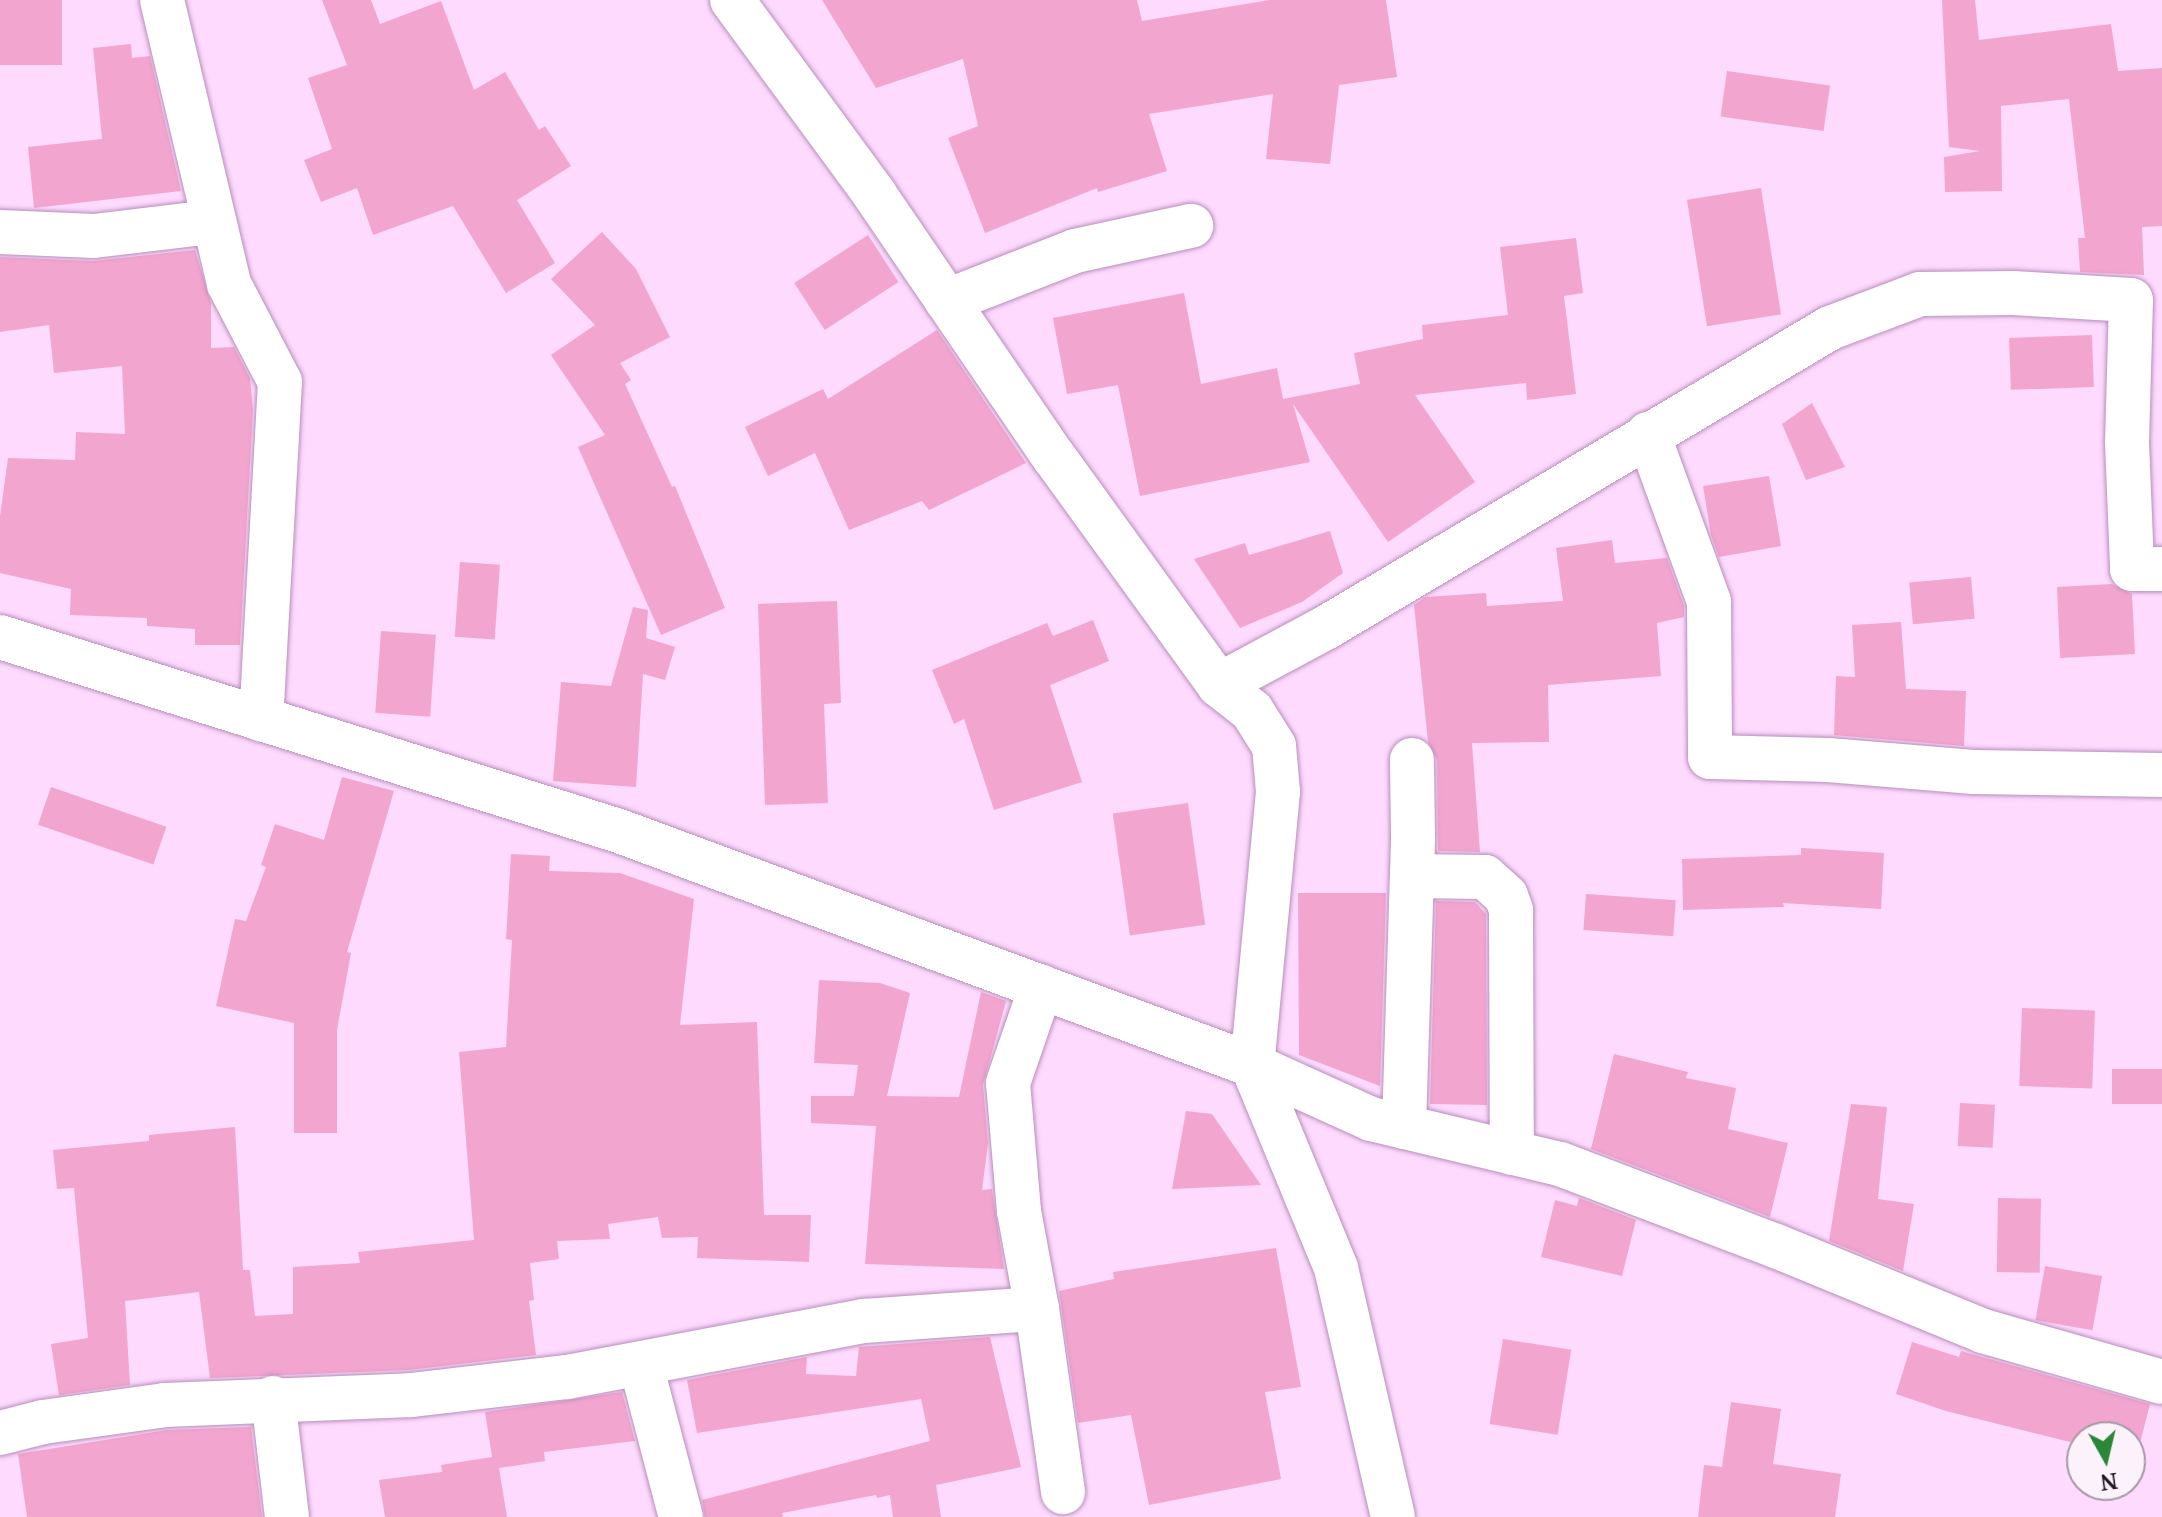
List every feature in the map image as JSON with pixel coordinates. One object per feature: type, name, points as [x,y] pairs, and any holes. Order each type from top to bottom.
[{"type":"street","points":[[162,0],[229,284],[280,382],[261,719]]},
{"type":"street","points":[[732,0],[1219,685],[1252,711],[1274,746],[1278,792],[1252,1065],[1336,1268],[1393,1517]]},
{"type":"street","points":[[0,232],[94,236],[212,222]]},
{"type":"street","points":[[947,301],[1075,251],[1191,226]]},
{"type":"street","points":[[1219,685],[1327,627],[1830,328],[1920,294],[2013,293],[2131,300],[2145,442],[2132,569],[2162,569]]},
{"type":"street","points":[[1648,434],[1709,602],[1710,757],[1828,760],[1974,772],[2162,775]]},
{"type":"street","points":[[0,637],[619,831],[1252,1065],[1371,1119],[1560,1164],[1983,1331],[2162,1382]]},
{"type":"street","points":[[1404,1127],[1412,876],[1412,760]]},
{"type":"street","points":[[1412,876],[1485,877],[1506,896],[1511,910],[1512,1153]]},
{"type":"street","points":[[1041,987],[1008,1083],[1019,1211],[1037,1309],[1063,1492]]},
{"type":"street","points":[[0,1433],[43,1422],[165,1405],[273,1398],[411,1395],[641,1365],[763,1338],[864,1321],[1037,1309]]},
{"type":"street","points":[[641,1365],[681,1517]]},
{"type":"street","points":[[273,1398],[287,1517]]},
{"type":"building","points":[[0,0],[62,0],[62,65],[0,65]]},
{"type":"building","points":[[322,0],[371,0],[380,24],[441,1],[474,90],[505,72],[539,130],[545,126],[571,166],[517,200],[555,263],[506,293],[453,206],[373,235],[357,188],[321,202],[304,160],[332,149],[308,78],[347,65]]},
{"type":"building","points":[[822,0],[1137,0],[1142,21],[1270,0],[1386,0],[1397,77],[1339,85],[1330,164],[1266,159],[1273,94],[1149,114],[1167,171],[1098,192],[1097,188],[985,233],[948,138],[978,126],[963,59],[876,88]]},
{"type":"building","points":[[1942,0],[1975,0],[1979,40],[2111,24],[2118,71],[2162,68],[2162,226],[2142,227],[2144,275],[2080,272],[2078,238],[2085,238],[2069,99],[2001,106],[2002,191],[1945,192],[1944,157],[1980,151],[1949,147]]},
{"type":"building","points":[[131,44],[132,58],[150,56],[181,191],[34,208],[28,147],[102,139],[93,48]]},
{"type":"building","points":[[1727,71],[1830,85],[1824,131],[1721,117]]},
{"type":"building","points":[[1761,188],[1781,314],[1707,326],[1687,200]]},
{"type":"building","points":[[602,232],[636,269],[670,337],[620,363],[631,380],[625,384],[672,487],[675,486],[725,608],[661,635],[578,447],[605,435],[551,355],[595,325],[551,279]]},
{"type":"building","points":[[868,235],[898,282],[825,330],[794,283]]},
{"type":"building","points":[[1576,238],[1583,293],[1564,296],[1576,394],[1527,400],[1526,383],[1415,395],[1475,482],[1388,542],[1293,404],[1310,462],[1140,496],[1118,385],[1067,394],[1053,318],[1184,293],[1201,384],[1277,368],[1283,399],[1360,384],[1354,353],[1423,339],[1422,325],[1508,315],[1500,247]]},
{"type":"building","points":[[195,250],[211,303],[211,348],[234,347],[250,378],[253,410],[240,645],[195,645],[195,629],[147,626],[147,618],[70,615],[71,589],[0,573],[0,516],[8,458],[75,460],[76,432],[125,434],[122,366],[54,373],[49,325],[0,332],[0,257],[93,261]]},
{"type":"building","points":[[937,330],[1026,463],[929,510],[922,501],[849,530],[815,453],[768,476],[745,427],[823,389],[828,399]]},
{"type":"building","points":[[2092,335],[2094,387],[2011,390],[2009,338]]},
{"type":"building","points":[[1812,403],[1845,467],[1806,480],[1782,424]]},
{"type":"building","points":[[1769,476],[1781,546],[1719,557],[1711,535],[1703,486]]},
{"type":"building","points":[[1330,531],[1343,573],[1302,602],[1240,628],[1194,559],[1245,543],[1249,555]]},
{"type":"building","points":[[1612,540],[1615,563],[1667,558],[1684,606],[1684,617],[1657,623],[1661,676],[1548,685],[1549,742],[1472,743],[1480,852],[1438,851],[1437,760],[1428,742],[1414,605],[1426,597],[1486,593],[1487,606],[1563,601],[1556,548]]},
{"type":"building","points":[[460,562],[500,565],[495,640],[455,637]]},
{"type":"building","points":[[1971,577],[1975,619],[1913,624],[1909,582]]},
{"type":"building","points":[[2112,584],[2132,594],[2135,654],[2060,658],[2057,587]]},
{"type":"building","points":[[837,601],[841,703],[824,704],[828,803],[765,805],[758,604]]},
{"type":"building","points":[[633,607],[648,610],[646,638],[675,647],[665,680],[643,674],[636,787],[553,781],[561,682],[611,686]]},
{"type":"building","points":[[1093,620],[1109,661],[1050,685],[1082,782],[994,810],[964,719],[954,724],[932,670],[1047,623],[1053,636]]},
{"type":"building","points":[[1901,622],[1906,689],[1966,691],[1964,746],[1834,735],[1836,676],[1855,677],[1852,625]]},
{"type":"building","points":[[381,631],[436,635],[430,717],[375,713]]},
{"type":"building","points":[[342,777],[394,791],[347,952],[351,953],[337,1030],[337,1133],[294,1133],[294,1023],[216,1006],[235,919],[246,921],[266,867],[261,865],[275,824],[324,840]]},
{"type":"building","points":[[51,787],[166,827],[153,865],[38,825]]},
{"type":"building","points":[[1188,803],[1205,925],[1130,935],[1113,814]]},
{"type":"building","points":[[1801,848],[1884,853],[1881,909],[1783,903],[1784,907],[1683,910],[1682,859],[1801,855]]},
{"type":"building","points":[[511,854],[550,856],[549,871],[620,873],[694,899],[680,1025],[757,1022],[764,1215],[811,1215],[809,1262],[697,1258],[698,1237],[662,1238],[658,1217],[608,1224],[610,1239],[557,1241],[559,1259],[530,1263],[534,1300],[529,1301],[536,1355],[409,1370],[210,1378],[199,1292],[125,1301],[130,1385],[59,1395],[51,1344],[88,1338],[74,1188],[57,1189],[53,1150],[149,1141],[149,1135],[235,1127],[243,1270],[250,1270],[255,1316],[293,1314],[293,1267],[360,1263],[358,1252],[474,1240],[459,1052],[506,1047],[512,940],[506,939]]},
{"type":"building","points":[[1298,893],[1386,893],[1380,1086],[1299,1055]]},
{"type":"building","points":[[1586,894],[1676,900],[1673,936],[1583,930]]},
{"type":"building","points":[[1436,901],[1475,902],[1486,914],[1487,1105],[1430,1104]]},
{"type":"building","points":[[819,980],[880,983],[910,993],[887,1096],[959,1097],[981,992],[1006,1001],[983,1085],[988,1143],[982,1190],[992,1189],[1004,1269],[865,1264],[876,1126],[811,1123],[811,1096],[854,1096],[858,1065],[814,1063]]},
{"type":"building","points":[[2022,1008],[2095,1011],[2092,1089],[2019,1086]]},
{"type":"building","points":[[1614,1054],[1688,1072],[1686,1078],[1736,1088],[1728,1129],[1788,1143],[1770,1217],[1591,1149]]},
{"type":"building","points":[[2112,1069],[2162,1069],[2162,1104],[2112,1104]]},
{"type":"building","points":[[1960,1103],[1995,1105],[1993,1148],[1958,1146]]},
{"type":"building","points":[[1851,1104],[1887,1107],[1878,1199],[1914,1204],[1903,1271],[1829,1241]]},
{"type":"building","points":[[1186,1111],[1212,1114],[1261,1185],[1172,1189]]},
{"type":"building","points":[[1579,1198],[1636,1220],[1622,1276],[1541,1257],[1555,1200],[1577,1206]]},
{"type":"building","points":[[1998,1198],[2041,1199],[2040,1273],[1997,1272]]},
{"type":"building","points":[[1276,1248],[1301,1387],[1265,1392],[1281,1479],[1149,1505],[1131,1415],[1078,1423],[1059,1291],[1114,1279],[1113,1272]]},
{"type":"building","points":[[2045,1266],[2102,1276],[2093,1330],[2035,1320]]},
{"type":"building","points":[[990,1337],[1021,1467],[936,1485],[941,1517],[893,1517],[890,1495],[877,1498],[876,1495],[782,1513],[783,1517],[705,1517],[702,1500],[930,1441],[921,1399],[697,1433],[687,1380],[807,1357],[806,1374],[856,1376],[859,1347]]},
{"type":"building","points":[[1503,1339],[1571,1350],[1558,1435],[1490,1424]]},
{"type":"building","points":[[1912,1342],[1959,1357],[1961,1351],[2150,1404],[2146,1421],[2066,1421],[2066,1441],[1946,1411],[1896,1394]]},
{"type":"building","points":[[622,1392],[635,1441],[544,1452],[545,1461],[499,1468],[507,1517],[385,1517],[379,1480],[442,1472],[441,1465],[492,1457],[485,1412]]},
{"type":"building","points":[[1731,1402],[1781,1409],[1773,1464],[1841,1474],[1835,1517],[1698,1517],[1704,1465],[1722,1467]]},
{"type":"building","points":[[251,1427],[262,1517],[27,1517],[18,1454],[167,1430]]}]
